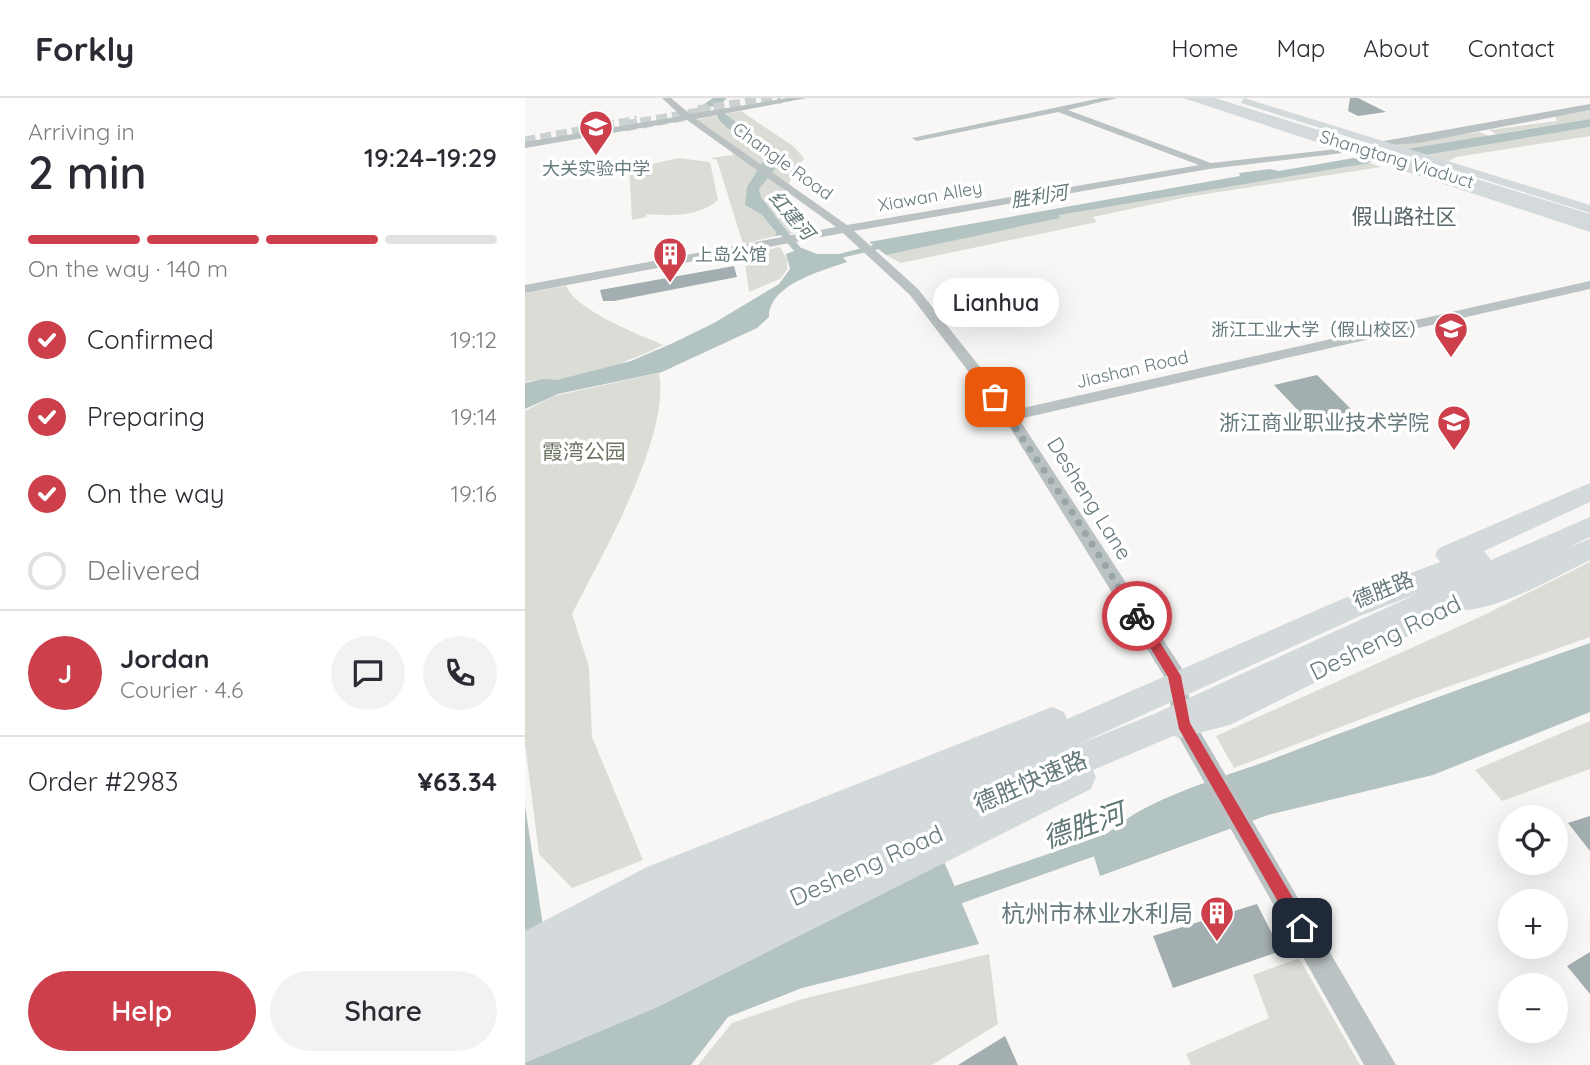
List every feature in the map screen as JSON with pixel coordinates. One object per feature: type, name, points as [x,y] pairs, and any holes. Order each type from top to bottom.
[{"type":"highway","name":"Shangtang Viaduct","points":[[1203,98],[1590,213]]},
{"type":"highway","name":"Shangtang Viaduct","points":[[1218,98],[1268,117]]},
{"type":"highway","points":[[1268,117],[1590,227]]},
{"type":"highway","points":[[1350,608],[1412,572],[1590,492]]},
{"type":"highway","points":[[1350,608],[1520,542],[1590,511]]},
{"type":"highway","name":"德胜快速路","points":[[525,1002],[874,845],[1175,724],[1590,526]]},
{"type":"highway","points":[[1422,604],[1493,593],[1590,549]]},
{"type":"highway","name":"德胜快速路","points":[[525,975],[1190,674],[1350,608]]},
{"type":"highway","points":[[525,953],[660,880],[1107,700],[1190,674]]},
{"type":"highway","points":[[525,1041],[643,992],[1065,786],[1175,724]]},
{"type":"main road","points":[[1188,98],[1343,150],[1590,227]]},
{"type":"main road","points":[[1234,98],[1590,213]]},
{"type":"main road","name":"德胜路","points":[[1190,674],[1590,500]]},
{"type":"main road","name":"Desheng Road","points":[[525,1020],[1175,724],[1221,717],[1590,539]]},
{"type":"main road","points":[[525,959],[924,785],[1190,674]]},
{"type":"street","name":"Changle Road","points":[[666,98],[845,229]]},
{"type":"street","points":[[719,109],[768,98]]},
{"type":"street","points":[[525,143],[685,114],[803,98]]},
{"type":"street","points":[[917,138],[1113,98]]},
{"type":"street","points":[[1378,143],[1418,140],[1590,107]]},
{"type":"street","points":[[1061,110],[1209,166]]},
{"type":"street","name":"Xiawan Alley","points":[[525,289],[828,232],[1209,166],[1343,150]]},
{"type":"street","name":"Desheng Lane","points":[[845,229],[914,292],[1010,416],[1190,674]]},
{"type":"street","name":"Jiashan Road","points":[[1010,416],[1590,285]]},
{"type":"street","points":[[1190,674],[1175,724],[1265,864],[1381,1065]]},
{"type":"green space","points":[[1590,110],[1590,119],[1496,134],[1489,130],[1557,121],[1555,116]]},
{"type":"green space","points":[[741,111],[793,146],[804,158],[780,198],[803,232],[789,234],[761,197],[759,189],[785,157],[725,114]]},
{"type":"green space","points":[[715,116],[765,153],[763,166],[747,187],[761,214],[776,232],[775,236],[743,244],[717,160],[710,158],[733,155],[731,145],[691,121]]},
{"type":"green space","points":[[1590,127],[1590,136],[1456,157],[1449,161],[1426,155]]},
{"type":"green space","points":[[1479,132],[1489,136],[1406,149],[1393,145]]},
{"type":"green space","points":[[678,158],[710,162],[718,200],[702,210],[674,215],[646,214],[647,217],[632,220],[629,165],[643,163],[644,166]]},
{"type":"green space","points":[[1370,163],[1381,167],[1187,197],[1093,217],[1097,222],[901,263],[886,255],[1059,218],[1058,215]]},
{"type":"green space","points":[[780,247],[787,259],[787,270],[780,279],[749,292],[744,255]]},
{"type":"green space","points":[[566,286],[572,295],[595,313],[663,345],[583,376],[525,382],[525,293]]},
{"type":"green space","name":"霞湾公园","points":[[659,373],[660,399],[655,429],[644,462],[631,496],[572,614],[589,667],[592,737],[643,860],[572,888],[539,854],[525,744],[525,411],[554,396]]},
{"type":"green space","points":[[1590,562],[1590,637],[1416,698],[1234,768],[1216,736],[1480,617]]},
{"type":"green space","points":[[1590,721],[1590,769],[1502,801],[1475,770]]},
{"type":"green space","points":[[989,954],[998,1024],[932,1065],[698,1065],[732,1023],[802,999]]},
{"type":"green space","points":[[1299,958],[1360,1065],[1191,1065],[1186,1054],[1269,1018],[1253,975]]},
{"type":"shaded area","points":[[713,98],[727,98],[721,104],[725,114],[785,157],[759,189],[761,197],[789,234],[775,236],[776,232],[761,214],[745,205],[747,187],[766,157],[753,144],[722,123],[714,107],[703,105]]},
{"type":"shaded area","points":[[1590,119],[1590,127],[1426,155],[1406,149]]},
{"type":"shaded area","points":[[1354,158],[1370,163],[1059,215],[1060,218],[886,255],[869,242],[1240,176],[1239,173],[1270,169],[1279,171]]},
{"type":"shaded area","points":[[802,248],[817,254],[840,254],[847,262],[787,287],[771,306],[769,317],[757,328],[662,372],[558,394],[525,409],[525,383],[543,379],[557,380],[631,361],[673,343],[714,323],[779,284],[790,269],[786,254]]},
{"type":"shaded area","points":[[1590,643],[1590,712],[1433,775],[1268,815],[1100,876],[1092,850],[1108,833],[1151,805],[1432,699]]},
{"type":"shaded area","points":[[525,805],[561,1047],[943,859],[979,944],[802,988],[728,1017],[691,1065],[525,1065]]},
{"type":"building","points":[[1350,98],[1358,98],[1386,112],[1358,116],[1348,111]]},
{"type":"building","name":"上岛公馆","points":[[734,266],[737,277],[614,301],[603,301],[600,290]]},
{"type":"building","points":[[1317,375],[1353,411],[1308,421],[1274,385]]},
{"type":"building","points":[[1590,816],[1590,851],[1568,823]]},
{"type":"building","name":"杭州市林业水利局","points":[[1257,904],[1281,951],[1173,988],[1153,936]]},
{"type":"building","points":[[1590,952],[1590,994],[1567,966]]},
{"type":"building","points":[[1005,1036],[1018,1065],[958,1065]]},
{"type":"waterway","name":"胜利河","points":[[1348,164],[1421,152]]},
{"type":"waterway","name":"红建河","points":[[772,219],[808,262]]},
{"type":"waterway","name":"胜利河","points":[[824,259],[893,243]]},
{"type":"waterway","name":"德胜河","points":[[940,901],[1109,842]]},
{"type":"tunnel","points":[[698,111],[781,98]]},
{"type":"tunnel","points":[[625,126],[711,111]]},
{"type":"tunnel","points":[[525,142],[637,121]]},
{"type":"way so far","points":[[995,397],[1010,416],[1137,616]]},
{"type":"place","name":"大关实验中学","points":[[596,157]]},
{"type":"place","name":"上岛公馆","points":[[670,284]]},
{"type":"place","name":"浙江工业大学（假山校区）","points":[[1451,359]]},
{"type":"place","name":"Lianhua","points":[[995,397]]},
{"type":"place","name":"浙江商业职业技术学院","points":[[1454,452]]},
{"type":"place","name":"杭州市林业水利局","points":[[1217,943]]},
{"type":"district","name":"假山路社区","points":[[1404,216]]},
{"type":"route","points":[[1137,616],[1175,676],[1184,725],[1302,928]]}]
